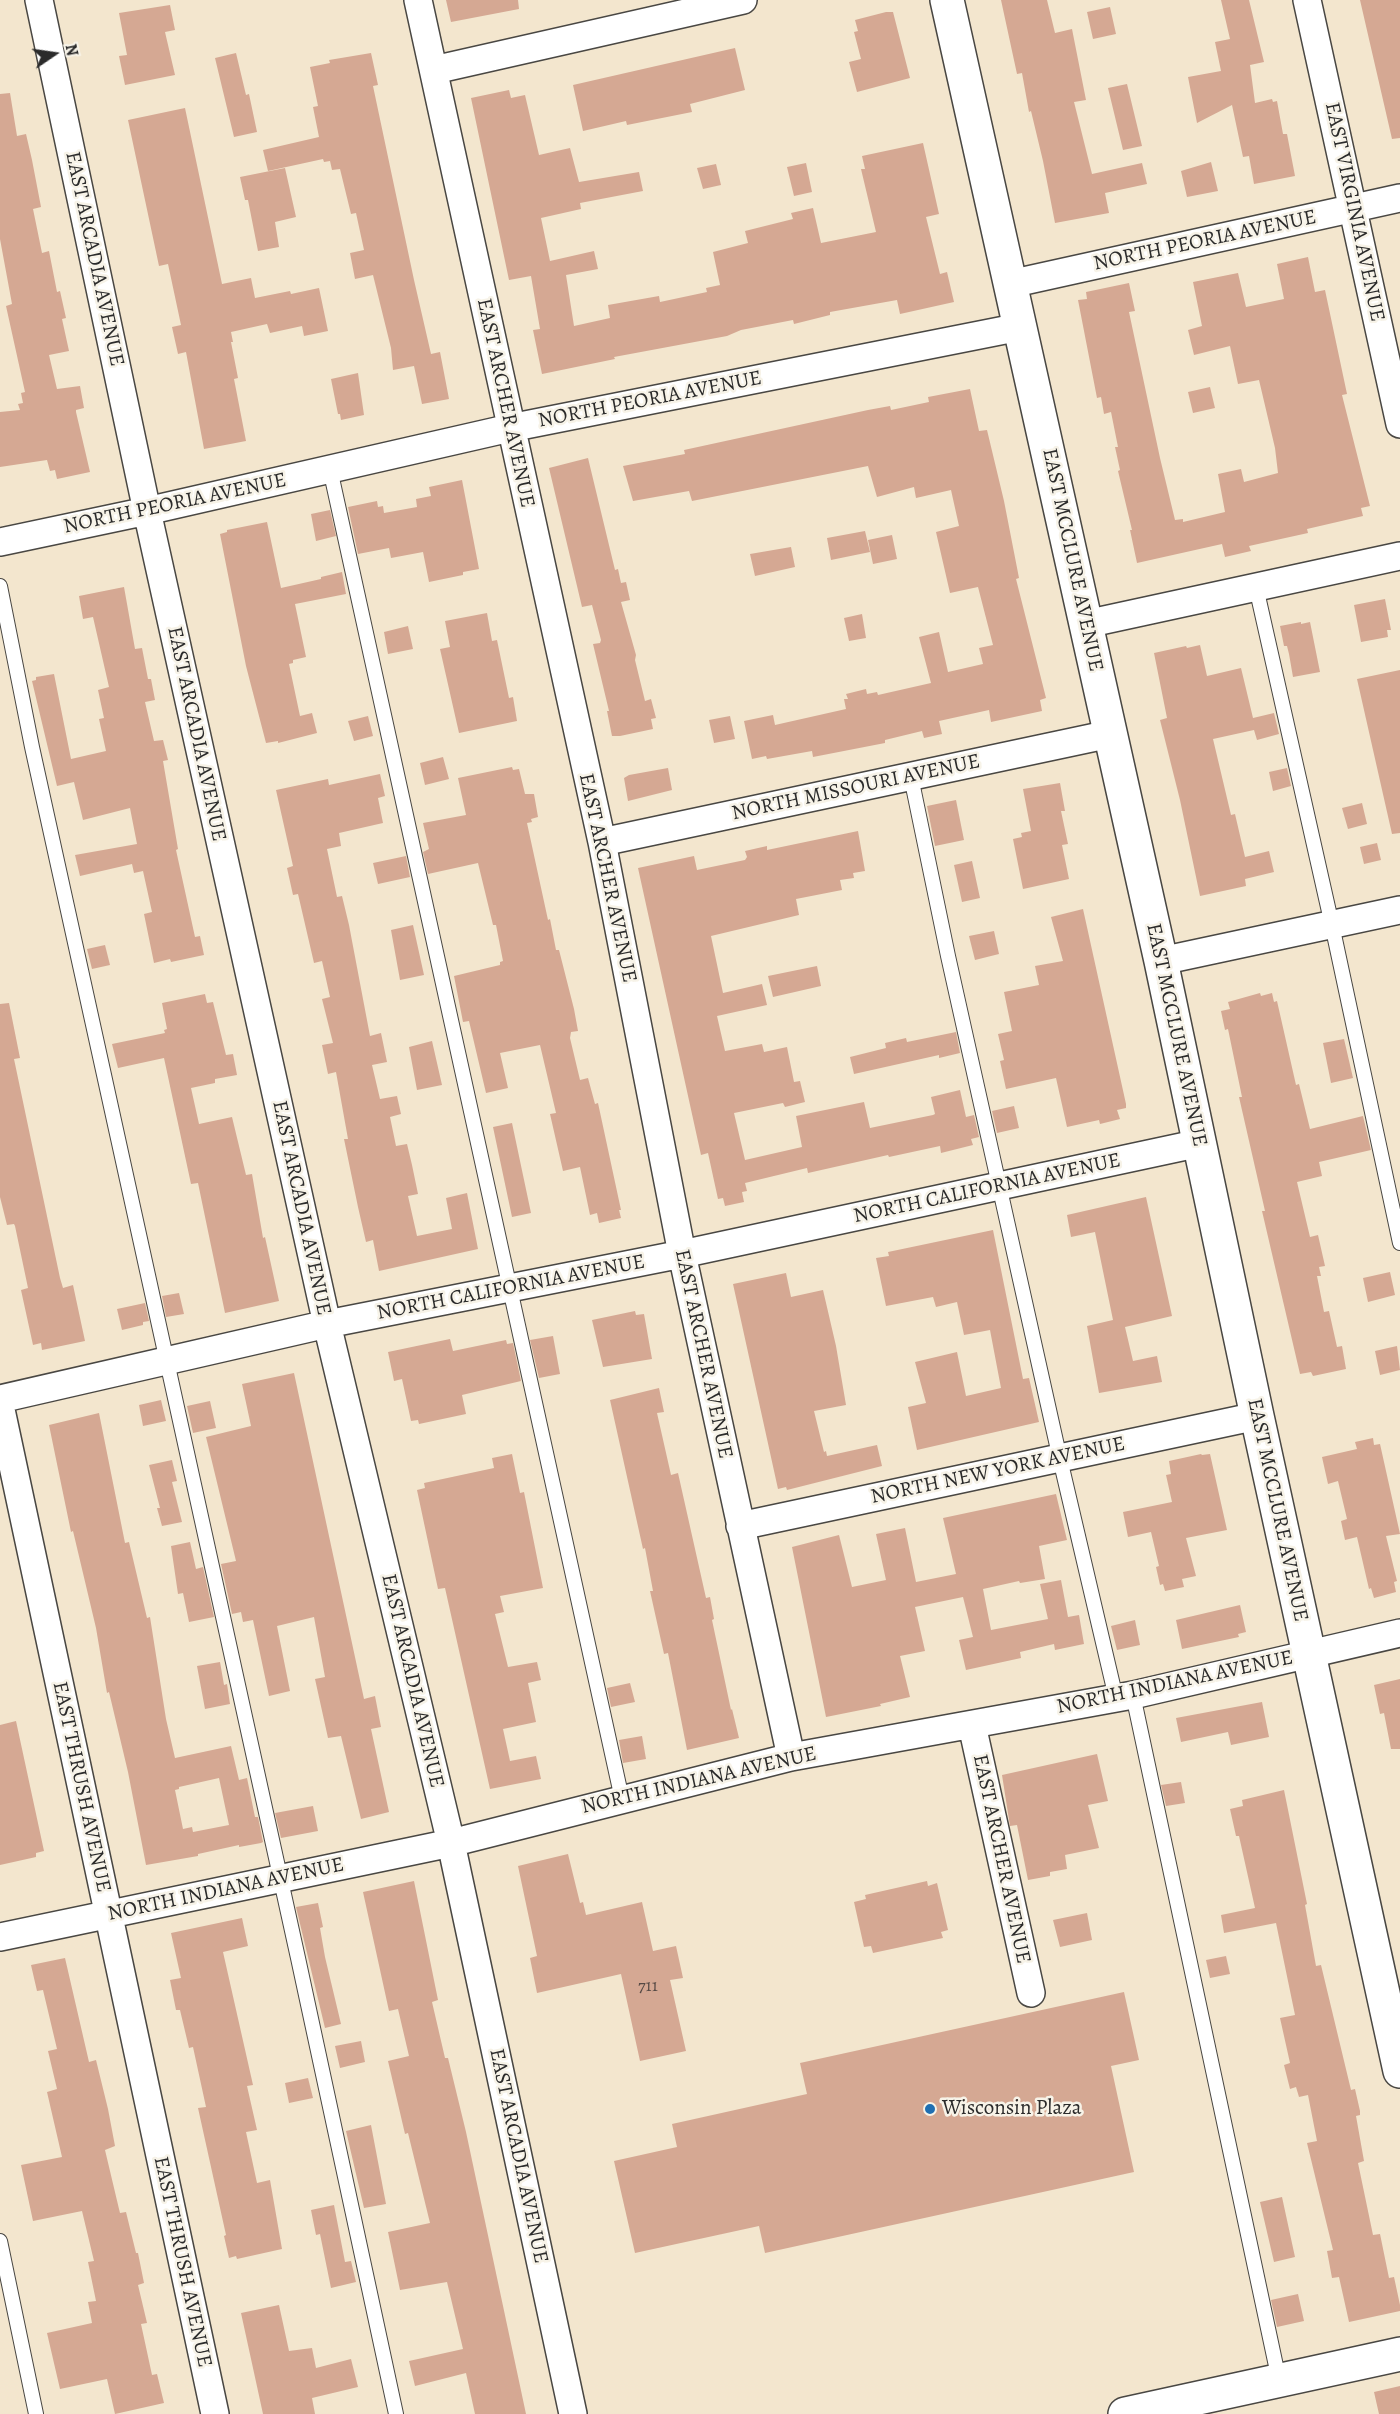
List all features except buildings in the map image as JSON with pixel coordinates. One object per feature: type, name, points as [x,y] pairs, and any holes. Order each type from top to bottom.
[{"type":"street","name":"EAST ARCADIA AVENUE","points":[[39,0],[147,511],[327,1324],[451,1843],[573,2414]]},
{"type":"street","name":"EAST ARCHER AVENUE","points":[[418,0],[602,842],[682,1254],[791,1757]]},
{"type":"street","points":[[434,70],[743,0]]},
{"type":"street","name":"EAST MCCLURE AVENUE","points":[[947,0],[1161,961],[1308,1654],[1400,2071]]},
{"type":"street","name":"EAST VIRGINIA AVENUE","points":[[1307,0],[1400,424]]},
{"type":"street","name":"NORTH PEORIA AVENUE","points":[[1010,284],[1400,198]]},
{"type":"street","name":"NORTH PEORIA AVENUE","points":[[0,542],[147,511],[510,428],[1020,327]]},
{"type":"street","points":[[1086,624],[1400,556]]},
{"type":"street","name":"NORTH MISSOURI AVENUE","points":[[602,842],[1110,734]]},
{"type":"street","points":[[1161,961],[1400,910]]},
{"type":"street","name":"NORTH CALIFORNIA AVENUE","points":[[0,1400],[327,1324],[682,1254],[1200,1143]]},
{"type":"street","name":"EAST THRUSH AVENUE","points":[[0,1406],[215,2414]]},
{"type":"street","name":"NORTH NEW YORK AVENUE","points":[[740,1526],[1257,1416]]},
{"type":"street","name":"NORTH INDIANA AVENUE","points":[[0,1937],[451,1843],[791,1757],[1125,1697],[1400,1633]]},
{"type":"street","name":"EAST ARCHER AVENUE","points":[[972,1725],[1030,1993]]},
{"type":"street","points":[[1125,2414],[1400,2354]]},
{"type":"lane","points":[[330,469],[622,1799]]},
{"type":"lane","points":[[0,586],[32,747],[396,2414]]},
{"type":"lane","points":[[1256,587],[1400,1243]]},
{"type":"lane","points":[[911,777],[948,956],[1060,1459],[1125,1697],[1279,2380]]},
{"type":"lane","points":[[0,2241],[36,2414]]},
{"type":"place","name":"Wisconsin Plaza","points":[[930,2109]]}]
